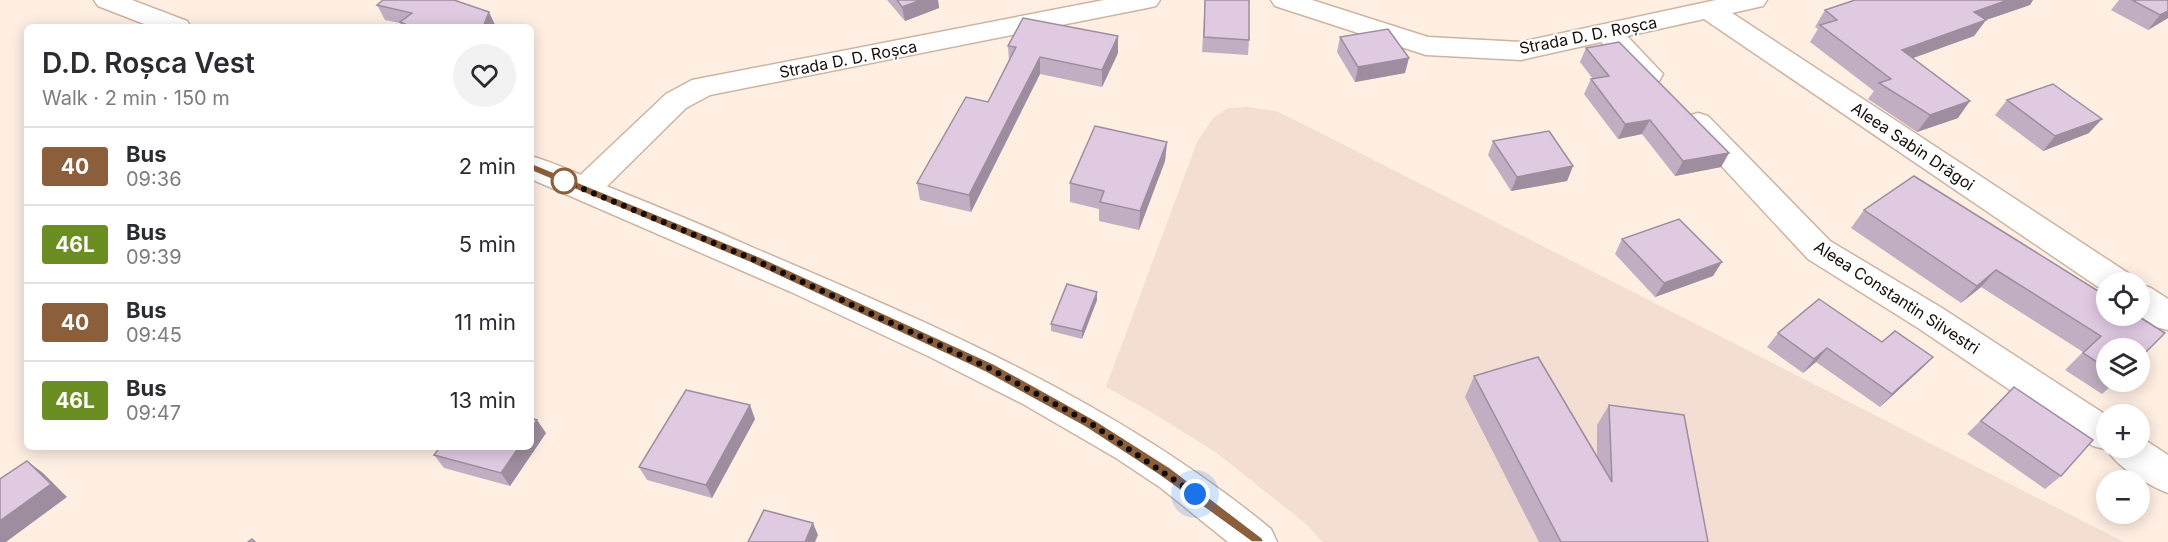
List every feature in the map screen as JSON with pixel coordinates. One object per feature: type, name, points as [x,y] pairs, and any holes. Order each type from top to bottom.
[{"type":"street","points":[[107,0],[169,24]]},
{"type":"street","name":"Strada D. D. Roșca","points":[[585,189],[676,101],[702,87],[1147,0]]},
{"type":"street","name":"Strada D. D. Roșca","points":[[1284,0],[1426,46],[1521,51],[1754,0]]},
{"type":"street","name":"Aleea Sabin Drăgoi","points":[[1709,10],[2101,272]]},
{"type":"street","name":"Aleea Constantin Silvestri","points":[[1608,33],[1819,250],[1930,318],[2096,428]]},
{"type":"street","points":[[534,168],[755,260],[989,368],[1090,423],[1164,471],[1257,542]]},
{"type":"street","points":[[2150,305],[2168,317]]},
{"type":"street","points":[[2141,458],[2168,476]]},
{"type":"shaded area","points":[[1248,107],[1276,111],[1309,127],[2124,542],[1322,542],[1306,524],[1217,453],[1106,387],[1197,142],[1213,118],[1228,108]]},
{"type":"building","points":[[383,0],[454,0],[489,12],[484,24],[405,24],[400,22],[412,13],[377,5]]},
{"type":"building","points":[[897,0],[921,0],[902,7]]},
{"type":"building","points":[[1205,0],[1249,0],[1249,40],[1204,37]]},
{"type":"building","points":[[1855,0],[2008,0],[1974,12],[1986,20],[1902,50],[1970,101],[1930,115],[1879,83],[1891,79],[1820,25],[1837,20],[1825,10]]},
{"type":"building","points":[[2132,0],[2168,0],[2168,11],[2160,15]]},
{"type":"building","points":[[1023,18],[1118,36],[1102,70],[1040,57],[969,195],[917,183],[966,97],[988,102],[1016,47],[1008,46]]},
{"type":"building","points":[[1388,29],[1409,58],[1358,67],[1340,37]]},
{"type":"building","points":[[1619,42],[1729,153],[1683,161],[1650,120],[1625,124],[1591,79],[1609,76],[1586,48]]},
{"type":"building","points":[[2053,84],[2102,119],[2055,136],[2007,100]]},
{"type":"building","points":[[1095,126],[1167,142],[1140,211],[1100,202],[1104,191],[1070,183]]},
{"type":"building","points":[[1549,131],[1573,166],[1517,177],[1493,141]]},
{"type":"building","points":[[1914,176],[2096,290],[2096,326],[2150,326],[2150,324],[2165,333],[2150,348],[2150,338],[2099,338],[2101,336],[1996,270],[1977,286],[1864,210]]},
{"type":"building","points":[[1679,219],[1722,262],[1664,283],[1622,239]]},
{"type":"building","points":[[1067,284],[1097,292],[1082,331],[1051,324]]},
{"type":"building","points":[[1819,299],[1882,342],[1895,331],[1933,357],[1892,394],[1827,348],[1814,359],[1778,333]]},
{"type":"building","points":[[2096,341],[2096,361],[2083,353]]},
{"type":"building","points":[[1538,357],[1612,482],[1609,405],[1684,415],[1708,542],[1561,542],[1474,376]]},
{"type":"building","points":[[2014,387],[2093,440],[2061,476],[1981,421]]},
{"type":"building","points":[[686,390],[750,405],[706,485],[639,467]]},
{"type":"building","points":[[438,450],[517,450],[501,473],[434,455]]},
{"type":"building","points":[[27,461],[51,484],[0,521],[0,479]]},
{"type":"building","points":[[764,510],[813,523],[805,542],[748,542]]},
{"type":"bus line","name":"40","points":[[534,168],[755,260],[989,368],[1090,423],[1164,471],[1257,542]]},
{"type":"route","points":[[564,181],[755,260],[989,368],[1090,423],[1195,494]]}]
